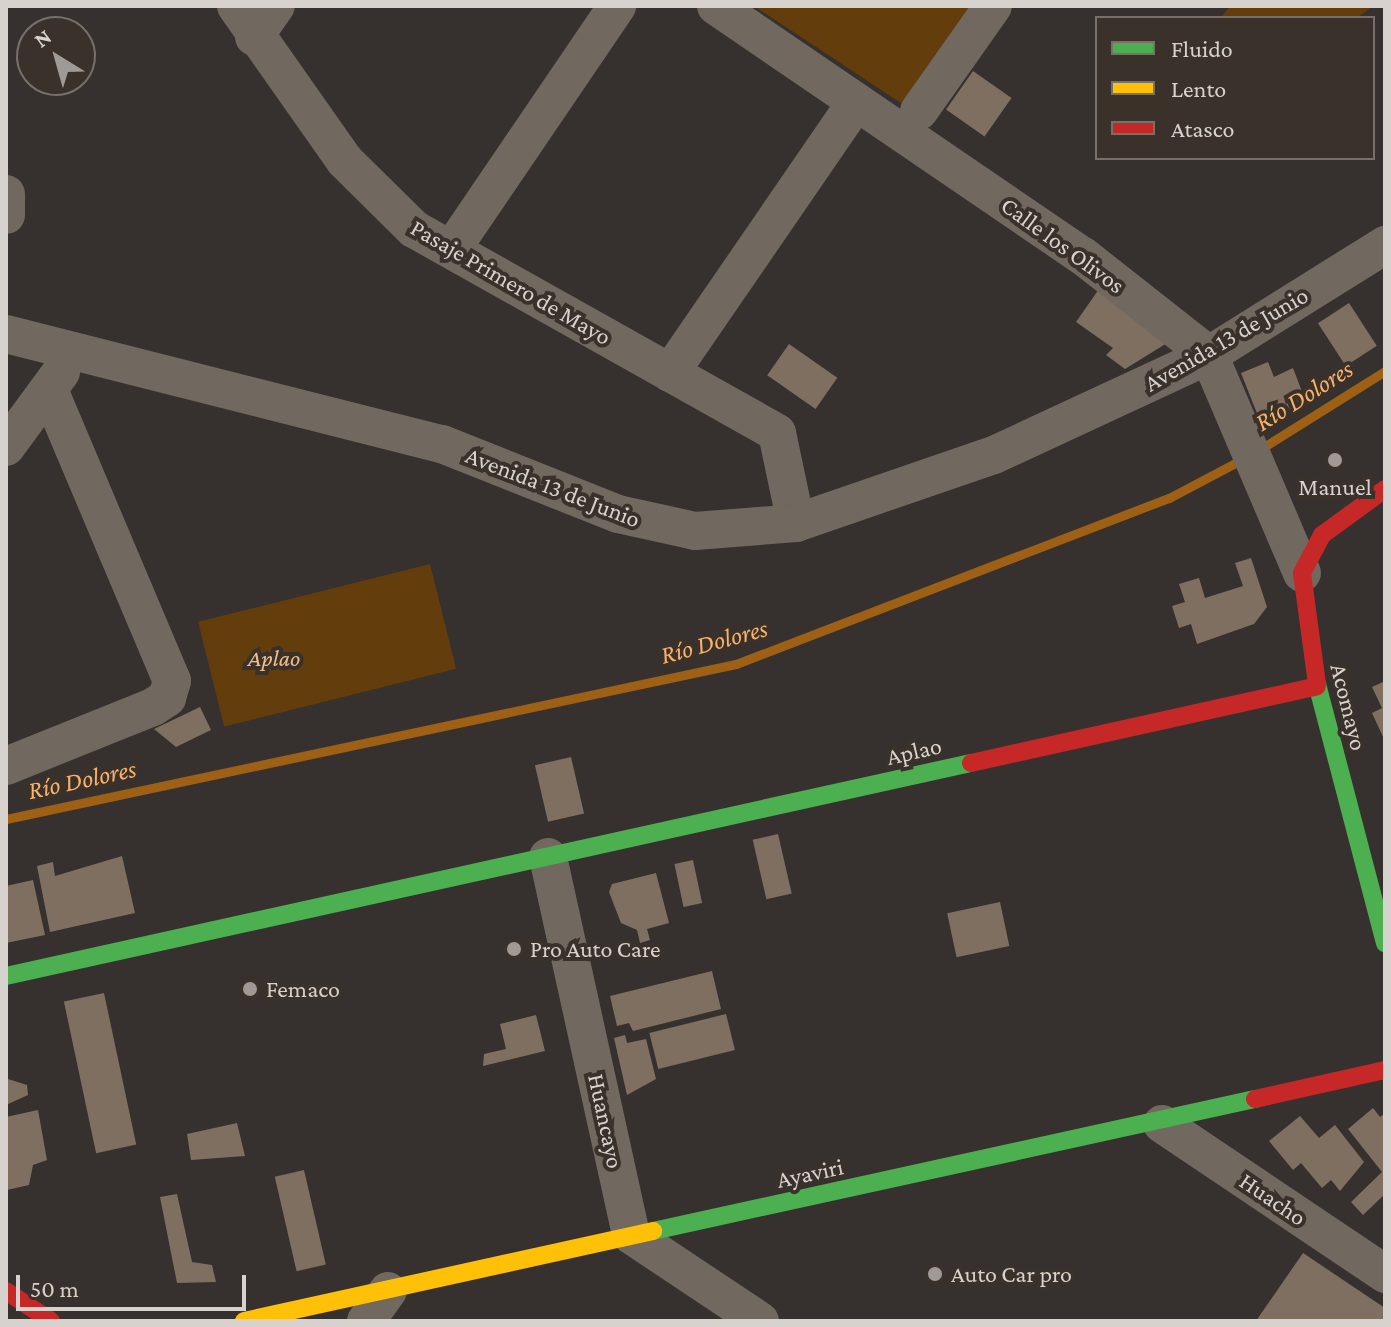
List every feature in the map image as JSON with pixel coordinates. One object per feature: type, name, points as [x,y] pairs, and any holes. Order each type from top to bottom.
[{"type":"street","points":[[245,21],[276,6]]},
{"type":"street","points":[[452,249],[617,6]]},
{"type":"street","name":"Calle los Olivos","points":[[716,6],[1083,256],[1218,368]]},
{"type":"street","points":[[919,111],[993,6]]},
{"type":"street","name":"Pasaje Primero de Mayo","points":[[245,21],[384,203],[452,249],[777,433],[796,523]]},
{"type":"street","points":[[670,373],[856,102]]},
{"type":"street","points":[[6,194],[6,215]]},
{"type":"street","name":"Avenida 13 de Junio","points":[[6,334],[442,444],[651,524],[695,531],[796,523],[994,455],[1218,368],[1385,245]]},
{"type":"street","points":[[6,447],[75,349]]},
{"type":"street","points":[[1218,368],[1302,573]]},
{"type":"street","points":[[6,766],[153,707],[167,698],[172,681],[49,390]]},
{"type":"street","points":[[1302,573],[1322,535],[1385,489]]},
{"type":"street","name":"Acomayo","points":[[1302,573],[1317,686],[1385,943]]},
{"type":"street","name":"Aplao","points":[[6,976],[1317,686]]},
{"type":"street","name":"Huancayo","points":[[548,857],[631,1235]]},
{"type":"street","name":"Ayaviri","points":[[244,1321],[631,1235],[1162,1124],[1385,1070]]},
{"type":"street","name":"Huacho","points":[[1162,1124],[1385,1274]]},
{"type":"street","points":[[631,1235],[760,1321]]},
{"type":"street","points":[[6,1291],[51,1321]]},
{"type":"street","points":[[366,1321],[388,1291]]},
{"type":"green space","points":[[754,6],[980,6],[910,109]]},
{"type":"green space","points":[[1230,6],[1373,6],[1360,16],[1222,16]]},
{"type":"green space","name":"Aplao","points":[[430,564],[456,669],[224,727],[198,622]]},
{"type":"building","points":[[973,71],[1012,98],[985,136],[946,110]]},
{"type":"building","points":[[1099,289],[1172,340],[1125,369],[1106,355],[1113,348],[1076,322]]},
{"type":"building","points":[[1349,303],[1377,346],[1346,366],[1318,323]]},
{"type":"building","points":[[789,344],[837,378],[816,409],[767,375]]},
{"type":"building","points":[[1268,362],[1274,377],[1293,368],[1306,402],[1260,421],[1241,373]]},
{"type":"building","points":[[1251,558],[1267,607],[1254,624],[1197,644],[1191,624],[1179,628],[1172,606],[1185,602],[1179,584],[1199,578],[1205,598],[1243,586],[1235,563]]},
{"type":"building","points":[[1385,681],[1385,741],[1372,713],[1382,708],[1372,687]]},
{"type":"building","points":[[200,707],[211,730],[176,747],[154,729]]},
{"type":"building","points":[[571,757],[584,814],[548,822],[535,765]]},
{"type":"building","points":[[778,834],[792,893],[766,899],[753,840]]},
{"type":"building","points":[[122,856],[135,913],[50,932],[37,866],[53,862],[55,876]]},
{"type":"building","points":[[693,860],[702,903],[684,907],[674,864]]},
{"type":"building","points":[[656,873],[669,923],[647,929],[650,940],[640,943],[637,930],[621,923],[609,892],[612,884]]},
{"type":"building","points":[[33,880],[45,935],[6,943],[6,886]]},
{"type":"building","points":[[1000,902],[1009,946],[957,957],[947,913]]},
{"type":"building","points":[[712,971],[721,1009],[633,1031],[629,1023],[617,1026],[610,996]]},
{"type":"building","points":[[104,993],[136,1145],[96,1153],[64,1002]]},
{"type":"building","points":[[726,1014],[735,1050],[658,1069],[649,1033]]},
{"type":"building","points":[[536,1015],[545,1051],[483,1066],[484,1054],[506,1049],[500,1024]]},
{"type":"building","points":[[625,1035],[627,1043],[646,1039],[656,1079],[627,1095],[614,1038]]},
{"type":"building","points":[[8,1079],[27,1085],[28,1095],[6,1105]]},
{"type":"building","points":[[1373,1108],[1380,1117],[1385,1113],[1385,1194],[1363,1215],[1351,1202],[1382,1172],[1348,1129]]},
{"type":"building","points":[[38,1110],[47,1160],[33,1165],[29,1185],[7,1190],[6,1117]]},
{"type":"building","points":[[1300,1116],[1319,1138],[1335,1125],[1364,1162],[1340,1191],[1331,1180],[1322,1188],[1301,1163],[1293,1170],[1269,1141]]},
{"type":"building","points":[[237,1123],[245,1156],[191,1160],[187,1134]]},
{"type":"building","points":[[304,1170],[326,1265],[297,1271],[275,1177]]},
{"type":"building","points":[[177,1194],[192,1262],[212,1265],[216,1282],[177,1283],[160,1197]]},
{"type":"building","points":[[1303,1253],[1385,1308],[1385,1321],[1256,1321]]},
{"type":"waterway","name":"Río Dolores","points":[[1259,450],[1385,371]]},
{"type":"waterway","name":"Río Dolores","points":[[6,819],[736,664],[1169,498],[1243,459]]},
{"type":"traffic: fast","points":[[1317,684],[1385,943]]},
{"type":"traffic: fast","points":[[6,976],[971,763]]},
{"type":"traffic: fast","points":[[653,1231],[1255,1099]]},
{"type":"traffic: slow","points":[[244,1321],[653,1231]]},
{"type":"traffic: jam","points":[[1317,684],[1302,573],[1322,535],[1385,489]]},
{"type":"traffic: jam","points":[[971,763],[1317,686]]},
{"type":"traffic: jam","points":[[1255,1099],[1385,1070]]},
{"type":"traffic: jam","points":[[6,1291],[51,1321]]},
{"type":"place","name":"Manuel","points":[[1335,460]]},
{"type":"place","name":"Pro Auto Care","points":[[514,949]]},
{"type":"place","name":"Femaco","points":[[250,989]]},
{"type":"place","name":"Auto Car pro","points":[[935,1274]]}]
